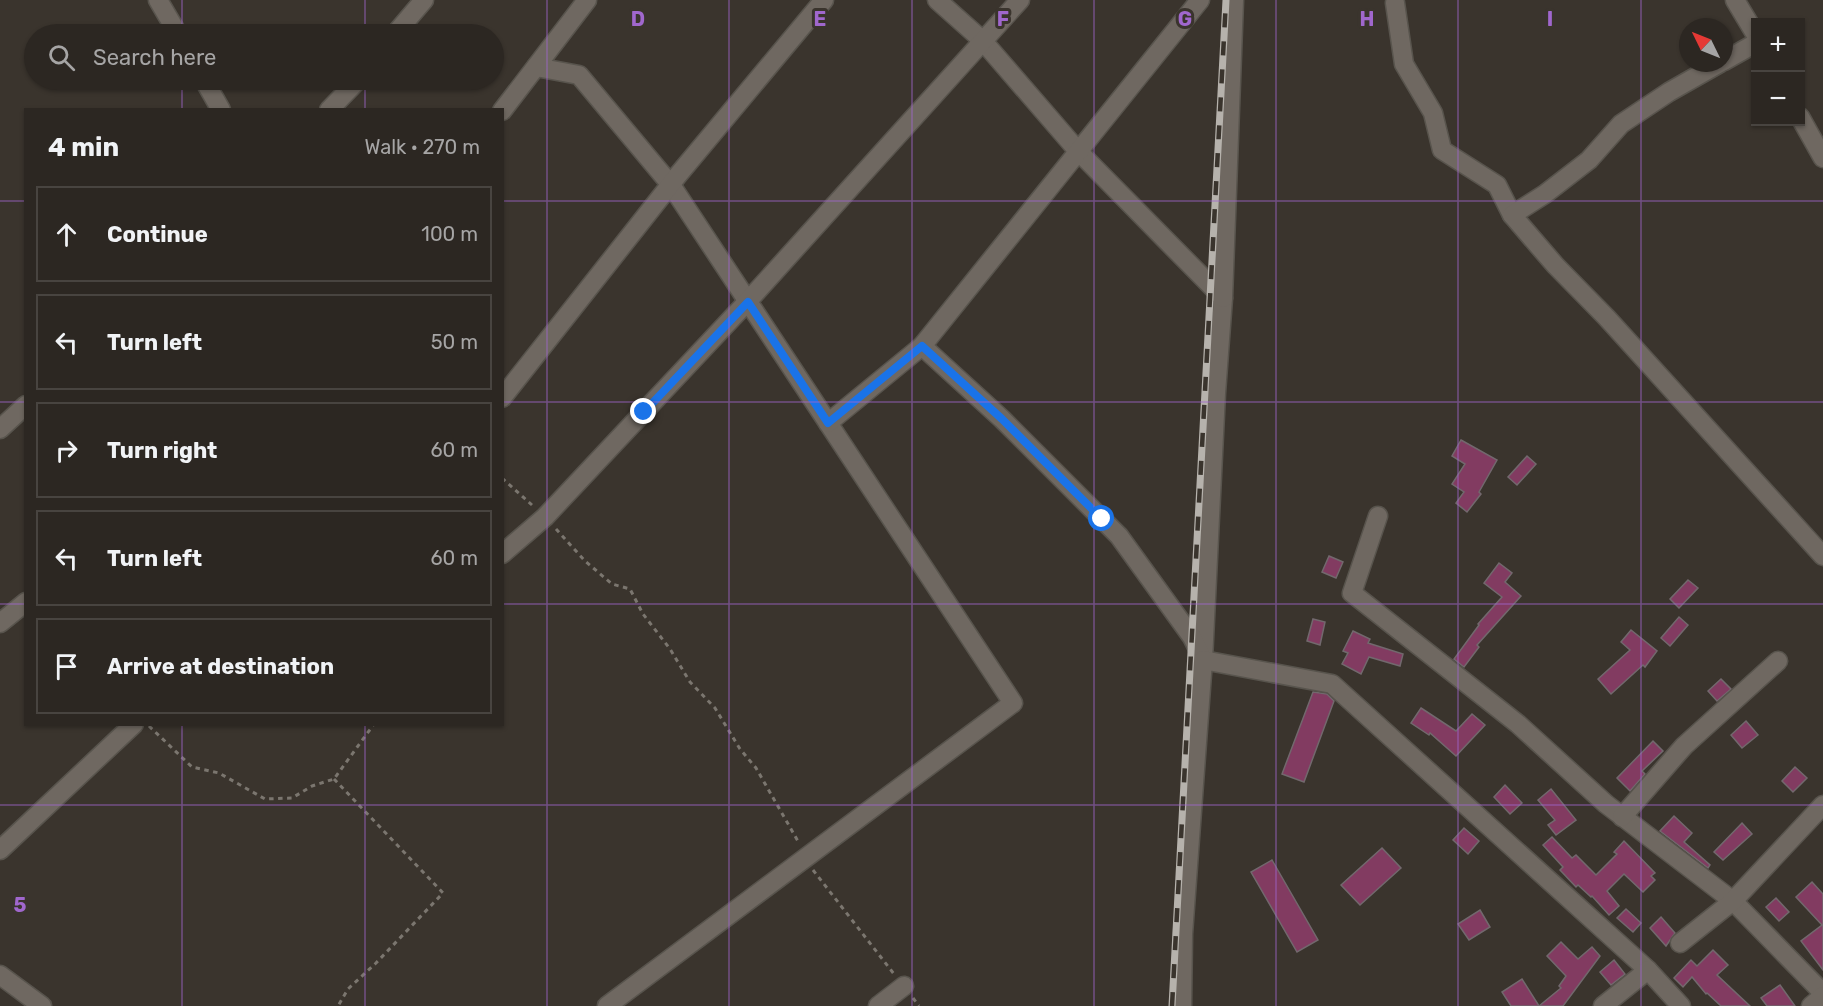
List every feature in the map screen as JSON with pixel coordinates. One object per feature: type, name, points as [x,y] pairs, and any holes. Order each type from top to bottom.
[{"type":"street","points":[[158,0],[172,24]]},
{"type":"street","points":[[404,24],[424,0]]},
{"type":"street","points":[[504,108],[587,0]]},
{"type":"street","points":[[504,395],[671,185],[824,0]]},
{"type":"street","points":[[937,0],[982,40],[1078,151],[1223,298]]},
{"type":"street","points":[[504,552],[545,517],[748,302],[1020,0]]},
{"type":"street","points":[[828,423],[922,346],[1200,0]]},
{"type":"street","points":[[1182,1006],[1183,934],[1203,660],[1223,298],[1234,0]]},
{"type":"street","points":[[1735,0],[1751,28]]},
{"type":"street","points":[[1396,1],[1404,64],[1433,113],[1442,150],[1497,185],[1512,215],[1823,556]]},
{"type":"street","points":[[1733,56],[1751,45]]},
{"type":"street","points":[[536,67],[579,75],[671,185],[1013,703],[607,1006]]},
{"type":"street","points":[[1512,215],[1545,194],[1589,160],[1621,124],[1704,72]]},
{"type":"street","points":[[210,90],[220,108]]},
{"type":"street","points":[[331,108],[348,90]]},
{"type":"street","points":[[1805,125],[1822,152]]},
{"type":"street","points":[[922,346],[1002,419],[1119,536],[1192,637],[1203,660]]},
{"type":"street","points":[[0,429],[24,407]]},
{"type":"street","points":[[1378,516],[1352,593],[1518,724],[1606,804],[1733,901],[1823,994],[1811,1006]]},
{"type":"street","points":[[0,623],[24,604]]},
{"type":"street","points":[[1203,660],[1332,684],[1648,970],[1682,1006]]},
{"type":"street","points":[[1623,817],[1684,746],[1778,661]]},
{"type":"street","points":[[0,850],[132,726]]},
{"type":"street","points":[[1680,943],[1733,901],[1823,805]]},
{"type":"street","points":[[1603,1006],[1648,970]]},
{"type":"street","points":[[0,975],[42,1006]]},
{"type":"street","points":[[878,1006],[904,986]]},
{"type":"path","points":[[504,480],[545,517],[585,561],[612,584],[630,589],[643,614],[670,649],[690,682],[716,708],[740,749],[756,768],[797,836],[805,860],[919,1006]]},
{"type":"path","points":[[149,726],[192,766],[219,773],[265,799],[292,798],[312,786],[334,779],[373,726]]},
{"type":"path","points":[[334,779],[443,893],[348,989],[338,1006]]},
{"type":"building","points":[[1461,440],[1497,460],[1479,492],[1481,494],[1467,512],[1456,503],[1464,492],[1452,484],[1465,464],[1452,456]]},
{"type":"building","points":[[1527,456],[1536,464],[1517,485],[1508,477]]},
{"type":"building","points":[[1329,556],[1343,562],[1336,578],[1322,572]]},
{"type":"building","points":[[1499,563],[1512,573],[1505,582],[1521,596],[1477,645],[1479,647],[1464,667],[1454,659],[1478,624],[1502,597],[1484,583]]},
{"type":"building","points":[[1688,580],[1698,588],[1679,608],[1670,599]]},
{"type":"building","points":[[1679,617],[1688,625],[1670,646],[1661,638]]},
{"type":"building","points":[[1313,619],[1325,622],[1320,645],[1307,641]]},
{"type":"building","points":[[1631,630],[1657,651],[1645,667],[1643,665],[1611,694],[1598,679],[1630,650],[1621,642]]},
{"type":"building","points":[[1353,631],[1370,639],[1368,643],[1403,654],[1400,666],[1369,657],[1361,674],[1342,664],[1348,653],[1343,651]]},
{"type":"building","points":[[1721,679],[1731,689],[1717,701],[1708,691]]},
{"type":"building","points":[[1313,692],[1327,694],[1334,701],[1304,782],[1282,774]]},
{"type":"building","points":[[1421,708],[1456,731],[1472,714],[1485,725],[1456,756],[1430,733],[1429,735],[1411,723]]},
{"type":"building","points":[[1746,721],[1758,735],[1742,748],[1731,735]]},
{"type":"building","points":[[1653,741],[1663,751],[1642,771],[1645,774],[1630,791],[1617,778]]},
{"type":"building","points":[[1795,767],[1807,778],[1793,792],[1782,781]]},
{"type":"building","points":[[1505,785],[1522,803],[1510,814],[1494,797]]},
{"type":"building","points":[[1551,789],[1576,820],[1556,835],[1548,825],[1555,820],[1538,800]]},
{"type":"building","points":[[1674,816],[1692,833],[1684,842],[1710,865],[1708,868],[1660,831]]},
{"type":"building","points":[[1742,823],[1752,834],[1723,860],[1714,852]]},
{"type":"building","points":[[1464,828],[1479,841],[1468,854],[1453,840]]},
{"type":"building","points":[[1552,837],[1572,858],[1576,855],[1596,875],[1617,854],[1614,852],[1624,841],[1655,873],[1651,876],[1655,880],[1643,892],[1624,874],[1607,891],[1619,906],[1609,915],[1592,896],[1578,885],[1576,887],[1560,870],[1563,867],[1543,845]]},
{"type":"building","points":[[1382,848],[1401,868],[1360,905],[1341,885]]},
{"type":"building","points":[[1272,860],[1318,940],[1297,952],[1251,872]]},
{"type":"building","points":[[1812,882],[1823,894],[1823,970],[1801,941],[1822,925],[1796,897]]},
{"type":"building","points":[[1776,898],[1789,912],[1779,921],[1766,907]]},
{"type":"building","points":[[1626,909],[1641,923],[1633,932],[1617,918]]},
{"type":"building","points":[[1480,910],[1490,927],[1469,940],[1458,924]]},
{"type":"building","points":[[1661,917],[1675,933],[1666,946],[1650,928]]},
{"type":"building","points":[[1561,942],[1578,959],[1592,947],[1600,956],[1563,1006],[1539,1006],[1561,988],[1559,986],[1566,976],[1547,956]]},
{"type":"building","points":[[1713,950],[1728,965],[1717,975],[1750,1006],[1721,1006],[1706,994],[1692,977],[1683,987],[1674,978],[1691,960],[1697,966]]},
{"type":"building","points":[[1614,960],[1625,974],[1611,985],[1600,972]]},
{"type":"building","points":[[1522,979],[1539,1006],[1511,1006],[1502,992]]},
{"type":"building","points":[[1780,985],[1795,1006],[1767,1006],[1761,998]]},
{"type":"railway","points":[[1172,1006],[1226,0]]},
{"type":"route","points":[[644,412],[748,302],[828,423],[922,346],[1002,419],[1102,519]]}]
